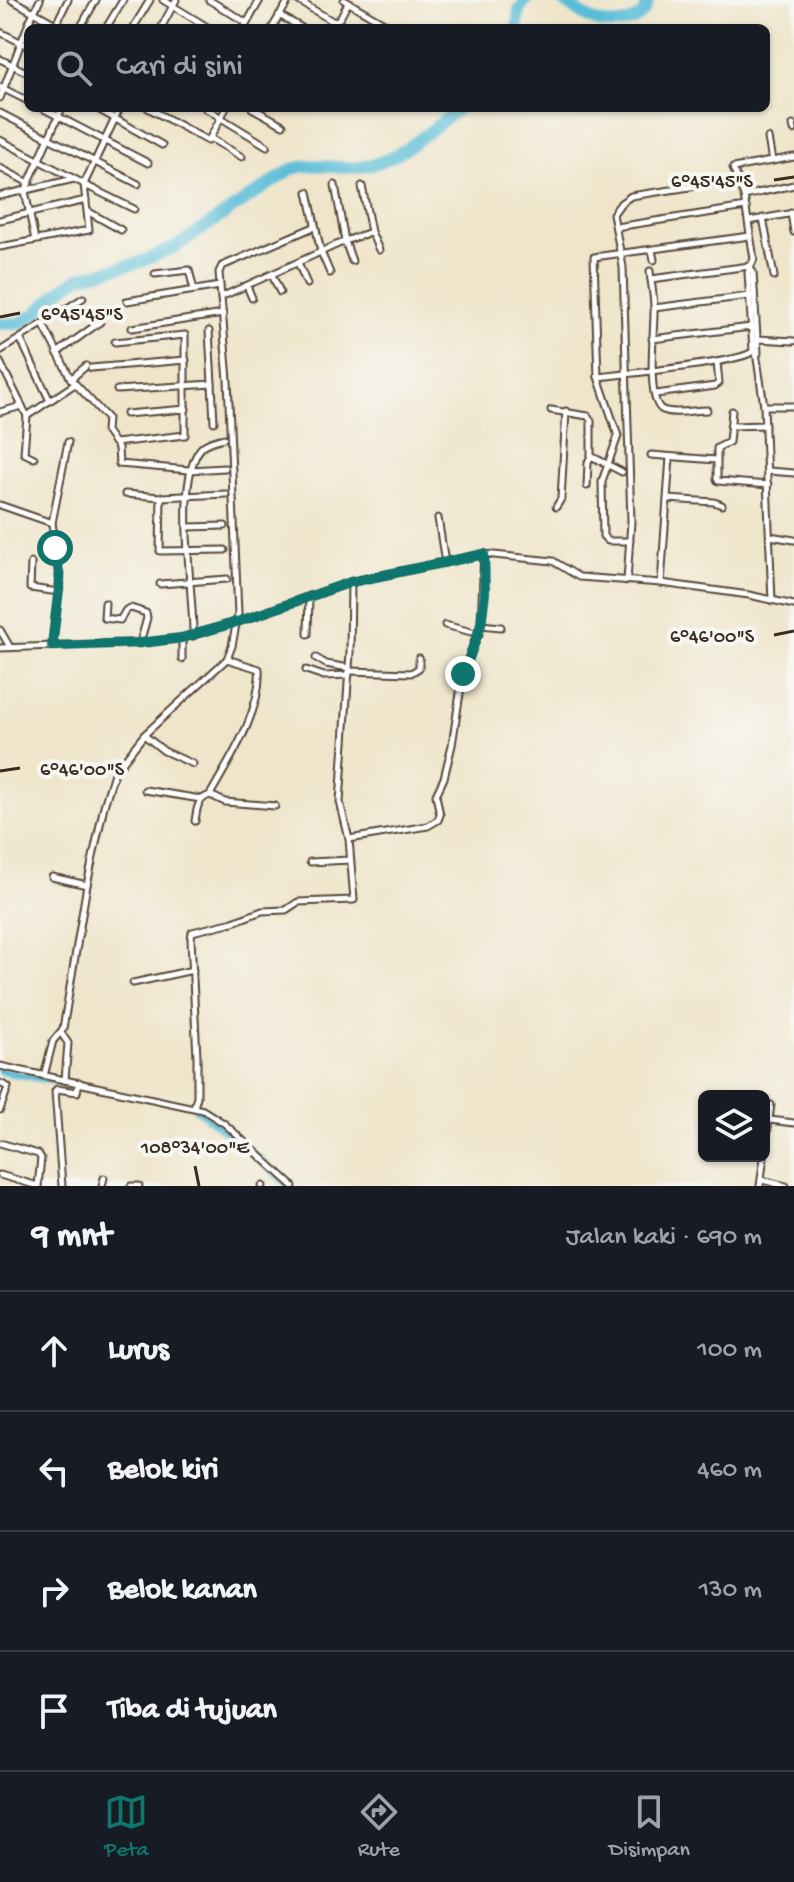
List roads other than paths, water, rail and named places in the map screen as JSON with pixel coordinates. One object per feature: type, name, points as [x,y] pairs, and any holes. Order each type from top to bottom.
[{"type":"street","points":[[12,0],[56,24],[68,0]]},
{"type":"street","points":[[30,24],[40,0]]},
{"type":"street","points":[[82,24],[96,0]]},
{"type":"street","points":[[108,24],[123,0]]},
{"type":"street","points":[[135,24],[150,0]]},
{"type":"street","points":[[163,0],[175,3],[202,24]]},
{"type":"street","points":[[209,0],[245,24]]},
{"type":"street","points":[[247,24],[260,0]]},
{"type":"street","points":[[274,24],[289,0]]},
{"type":"street","points":[[297,0],[335,22],[347,1],[386,24]]},
{"type":"street","points":[[163,24],[175,3]]},
{"type":"street","points":[[279,15],[295,24]]},
{"type":"street","points":[[192,24],[195,20]]},
{"type":"street","points":[[0,32],[24,44]]},
{"type":"street","points":[[0,98],[24,46]]},
{"type":"street","points":[[0,59],[24,71]]},
{"type":"street","points":[[2,88],[24,99]]},
{"type":"street","points":[[50,112],[148,163]]},
{"type":"street","points":[[35,240],[25,191],[60,112]]},
{"type":"street","points":[[104,112],[162,145]]},
{"type":"street","points":[[0,247],[87,232],[90,227],[84,184],[118,112]]},
{"type":"street","points":[[155,112],[208,141],[224,112]]},
{"type":"street","points":[[212,112],[267,146]]},
{"type":"street","points":[[259,112],[283,125]]},
{"type":"street","points":[[0,113],[138,184]]},
{"type":"street","points":[[210,138],[242,157]]},
{"type":"street","points":[[768,138],[772,161]]},
{"type":"street","points":[[0,140],[134,209]]},
{"type":"street","points":[[755,339],[749,296],[750,268],[754,259],[744,196],[733,168],[794,159]]},
{"type":"street","points":[[0,168],[29,183]]},
{"type":"street","points":[[0,196],[75,179]]},
{"type":"street","points":[[627,581],[630,541],[628,434],[621,254],[615,209],[631,196],[736,180]]},
{"type":"street","points":[[335,185],[345,241],[352,261]]},
{"type":"street","points":[[744,196],[794,185]]},
{"type":"street","points":[[362,186],[371,232],[379,250]]},
{"type":"street","points":[[308,192],[314,227],[330,273]]},
{"type":"street","points":[[0,220],[86,200]]},
{"type":"street","points":[[616,227],[746,207]]},
{"type":"street","points":[[88,211],[121,230]]},
{"type":"street","points":[[749,221],[792,213],[794,232]]},
{"type":"street","points":[[763,218],[774,276]]},
{"type":"street","points":[[44,1076],[53,1041],[61,1033],[87,885],[114,773],[144,735],[227,659],[237,622],[219,272],[222,266],[314,227]]},
{"type":"street","points":[[221,297],[371,232]]},
{"type":"street","points":[[630,541],[610,541],[603,536],[604,474],[618,436],[598,377],[594,259],[750,236]]},
{"type":"street","points":[[652,250],[654,260]]},
{"type":"street","points":[[298,263],[307,284]]},
{"type":"street","points":[[155,274],[187,268],[191,272],[194,290]]},
{"type":"street","points":[[651,279],[750,268]]},
{"type":"street","points":[[750,268],[753,272],[756,352],[764,406],[772,601]]},
{"type":"street","points":[[650,271],[654,308],[652,370],[658,405],[664,410],[707,410]]},
{"type":"street","points":[[272,275],[280,292]]},
{"type":"street","points":[[127,301],[220,286]]},
{"type":"street","points":[[247,286],[252,298]]},
{"type":"street","points":[[654,308],[749,296]]},
{"type":"street","points":[[0,351],[44,326],[83,298]]},
{"type":"street","points":[[132,328],[223,314]]},
{"type":"street","points":[[57,353],[100,322]]},
{"type":"street","points":[[44,326],[73,382],[107,418],[106,431],[118,448],[119,464],[189,470],[225,468]]},
{"type":"street","points":[[652,339],[751,327]]},
{"type":"street","points":[[209,331],[214,422]]},
{"type":"street","points":[[115,342],[185,335],[186,360],[185,435],[115,443]]},
{"type":"street","points":[[755,339],[794,341],[793,351]]},
{"type":"street","points":[[21,340],[50,401]]},
{"type":"street","points":[[598,377],[717,362],[756,352]]},
{"type":"street","points":[[27,416],[50,401],[89,367],[186,360]]},
{"type":"street","points":[[0,362],[27,416],[24,453],[34,458]]},
{"type":"street","points":[[656,394],[715,386],[719,383],[717,362]]},
{"type":"street","points":[[0,382],[9,379]]},
{"type":"street","points":[[117,390],[212,384]]},
{"type":"street","points":[[0,412],[22,406]]},
{"type":"street","points":[[764,406],[794,406]]},
{"type":"street","points":[[126,414],[186,409]]},
{"type":"street","points":[[551,410],[588,416],[591,421],[587,486]]},
{"type":"street","points":[[556,507],[561,499],[566,411]]},
{"type":"street","points":[[732,411],[729,442],[717,448],[718,481],[768,485]]},
{"type":"street","points":[[731,426],[765,425]]},
{"type":"street","points":[[618,436],[628,434]]},
{"type":"street","points":[[193,636],[188,552],[189,470],[203,446],[224,438]]},
{"type":"street","points":[[52,646],[60,580],[52,523],[68,442]]},
{"type":"street","points":[[651,455],[716,460]]},
{"type":"street","points":[[591,456],[622,472]]},
{"type":"street","points":[[661,583],[670,457]]},
{"type":"street","points":[[768,471],[794,473]]},
{"type":"street","points":[[604,474],[629,472]]},
{"type":"street","points":[[125,494],[161,497],[226,494]]},
{"type":"street","points":[[161,497],[160,550],[225,550]]},
{"type":"street","points":[[668,499],[722,505]]},
{"type":"street","points":[[0,505],[52,523]]},
{"type":"street","points":[[438,518],[445,563]]},
{"type":"street","points":[[188,527],[225,526]]},
{"type":"street","points":[[770,536],[794,540]]},
{"type":"street","points":[[349,839],[428,826],[438,820],[436,795],[449,756],[463,674],[481,625],[485,593],[484,554]]},
{"type":"street","points":[[0,648],[140,643],[193,636],[351,582],[484,554],[553,561],[579,577],[661,583],[749,595],[794,605]]},
{"type":"street","points":[[31,563],[30,588],[59,592]]},
{"type":"street","points":[[160,584],[227,579]]},
{"type":"street","points":[[194,1107],[197,1057],[191,935],[196,930],[233,922],[270,909],[286,910],[298,902],[353,901],[349,839],[340,804],[339,785],[349,671],[351,582]]},
{"type":"street","points":[[308,634],[309,596]]},
{"type":"street","points":[[105,603],[104,618],[120,620],[131,608],[146,613],[140,643]]},
{"type":"street","points":[[445,625],[479,634]]},
{"type":"street","points":[[481,625],[501,627]]},
{"type":"street","points":[[0,630],[10,647]]},
{"type":"street","points":[[182,638],[182,659]]},
{"type":"street","points":[[316,658],[349,671]]},
{"type":"street","points":[[306,670],[324,676],[349,671],[411,673],[419,668],[419,658]]},
{"type":"street","points":[[145,790],[201,799],[210,795],[241,739],[256,697],[260,674],[259,669],[227,659]]},
{"type":"street","points":[[144,735],[164,751],[193,764]]},
{"type":"street","points":[[210,795],[225,802],[275,806]]},
{"type":"street","points":[[195,821],[196,808],[201,799]]},
{"type":"street","points":[[310,862],[350,860]]},
{"type":"street","points":[[52,877],[87,885]]},
{"type":"street","points":[[133,983],[193,970]]},
{"type":"street","points":[[61,1033],[68,1043],[65,1080]]},
{"type":"street","points":[[0,1066],[79,1086],[194,1107],[225,1124],[293,1186]]},
{"type":"street","points":[[0,1083],[8,1087],[0,1110]]},
{"type":"street","points":[[62,1186],[55,1090],[79,1086]]},
{"type":"street","points":[[771,1105],[770,1120],[794,1123]]},
{"type":"street","points":[[0,1143],[39,1155],[38,1186],[0,1175]]},
{"type":"street","points":[[764,1162],[761,1183],[786,1186]]},
{"type":"street","points":[[102,1186],[104,1178]]},
{"type":"street","points":[[131,1186],[139,1186]]},
{"type":"waterway","points":[[517,24],[519,10],[526,0]]},
{"type":"waterway","points":[[562,0],[591,19],[611,24],[635,19],[646,8],[648,0]]},
{"type":"waterway","points":[[0,324],[20,323],[80,277],[141,262],[177,246],[292,169],[310,166],[350,168],[373,164],[400,153],[454,112]]},
{"type":"waterway","points":[[0,1071],[97,1089]]},
{"type":"waterway","points":[[195,1108],[260,1159],[288,1186]]}]
